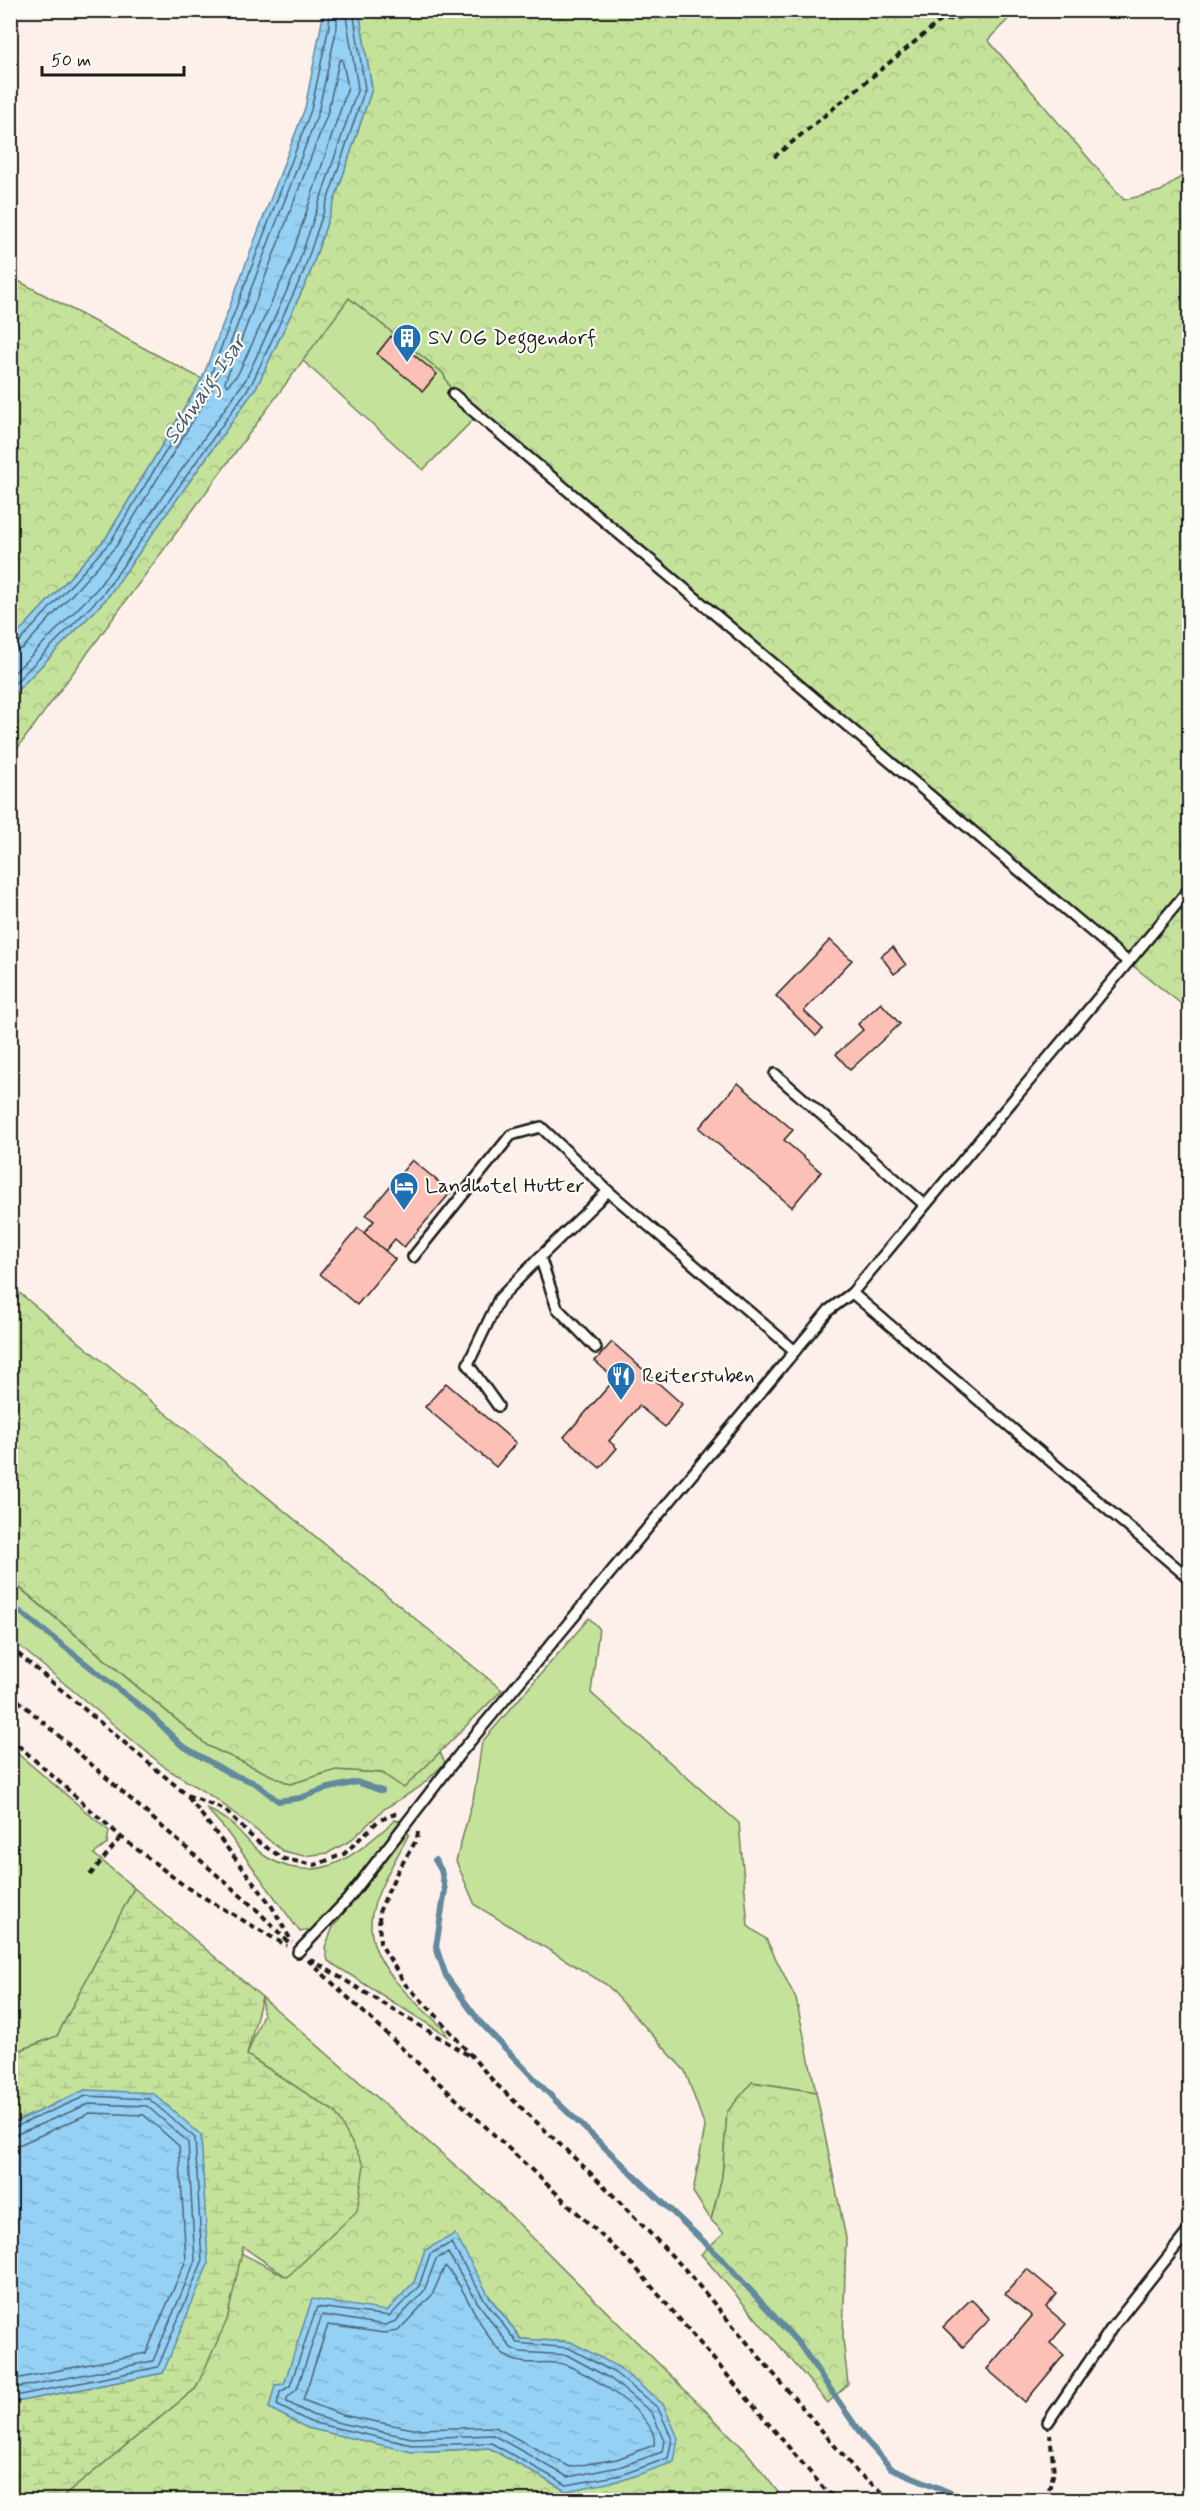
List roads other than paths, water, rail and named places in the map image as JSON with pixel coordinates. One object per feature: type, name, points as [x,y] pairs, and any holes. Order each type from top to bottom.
[{"type":"lane","points":[[453,394],[1128,962]]},
{"type":"lane","points":[[298,1952],[348,1899],[423,1800],[829,1310],[852,1293],[1190,888]]},
{"type":"lane","points":[[775,1074],[926,1205]]},
{"type":"lane","points":[[413,1257],[511,1135],[541,1127],[608,1191],[795,1351]]},
{"type":"lane","points":[[498,1406],[468,1364],[499,1299],[608,1191]]},
{"type":"lane","points":[[540,1257],[557,1308],[596,1348]]},
{"type":"lane","points":[[852,1293],[1190,1579]]},
{"type":"lane","points":[[1048,2422],[1111,2329],[1190,2229]]},
{"type":"water","name":"Schwaig-Isar","points":[[324,11],[359,11],[372,89],[309,276],[257,386],[107,598],[11,697],[11,641],[106,538],[202,379],[305,108]]},
{"type":"water","points":[[85,2090],[153,2093],[201,2135],[208,2264],[163,2373],[11,2403],[11,2124]]},
{"type":"water","points":[[455,2234],[489,2296],[521,2339],[571,2342],[618,2367],[663,2404],[678,2438],[674,2462],[623,2480],[566,2491],[489,2448],[412,2452],[307,2428],[269,2408],[275,2385],[284,2384],[312,2299],[387,2311],[414,2282],[425,2250]]},
{"type":"waterway","points":[[10,1604],[150,1714],[181,1745],[229,1773],[255,1783],[278,1801],[300,1798],[325,1789],[357,1782],[382,1791]]},
{"type":"waterway","points":[[435,1860],[441,1870],[445,1890],[436,1947],[446,1976],[479,2021],[555,2100],[723,2260],[800,2345],[863,2437],[891,2468],[968,2500]]},
{"type":"place","name":"SV OG Deggendorf","points":[[407,364]]},
{"type":"place","name":"Landhotel Hutter","points":[[404,1212]]},
{"type":"place","name":"Reiterstuben","points":[[621,1402]]}]
